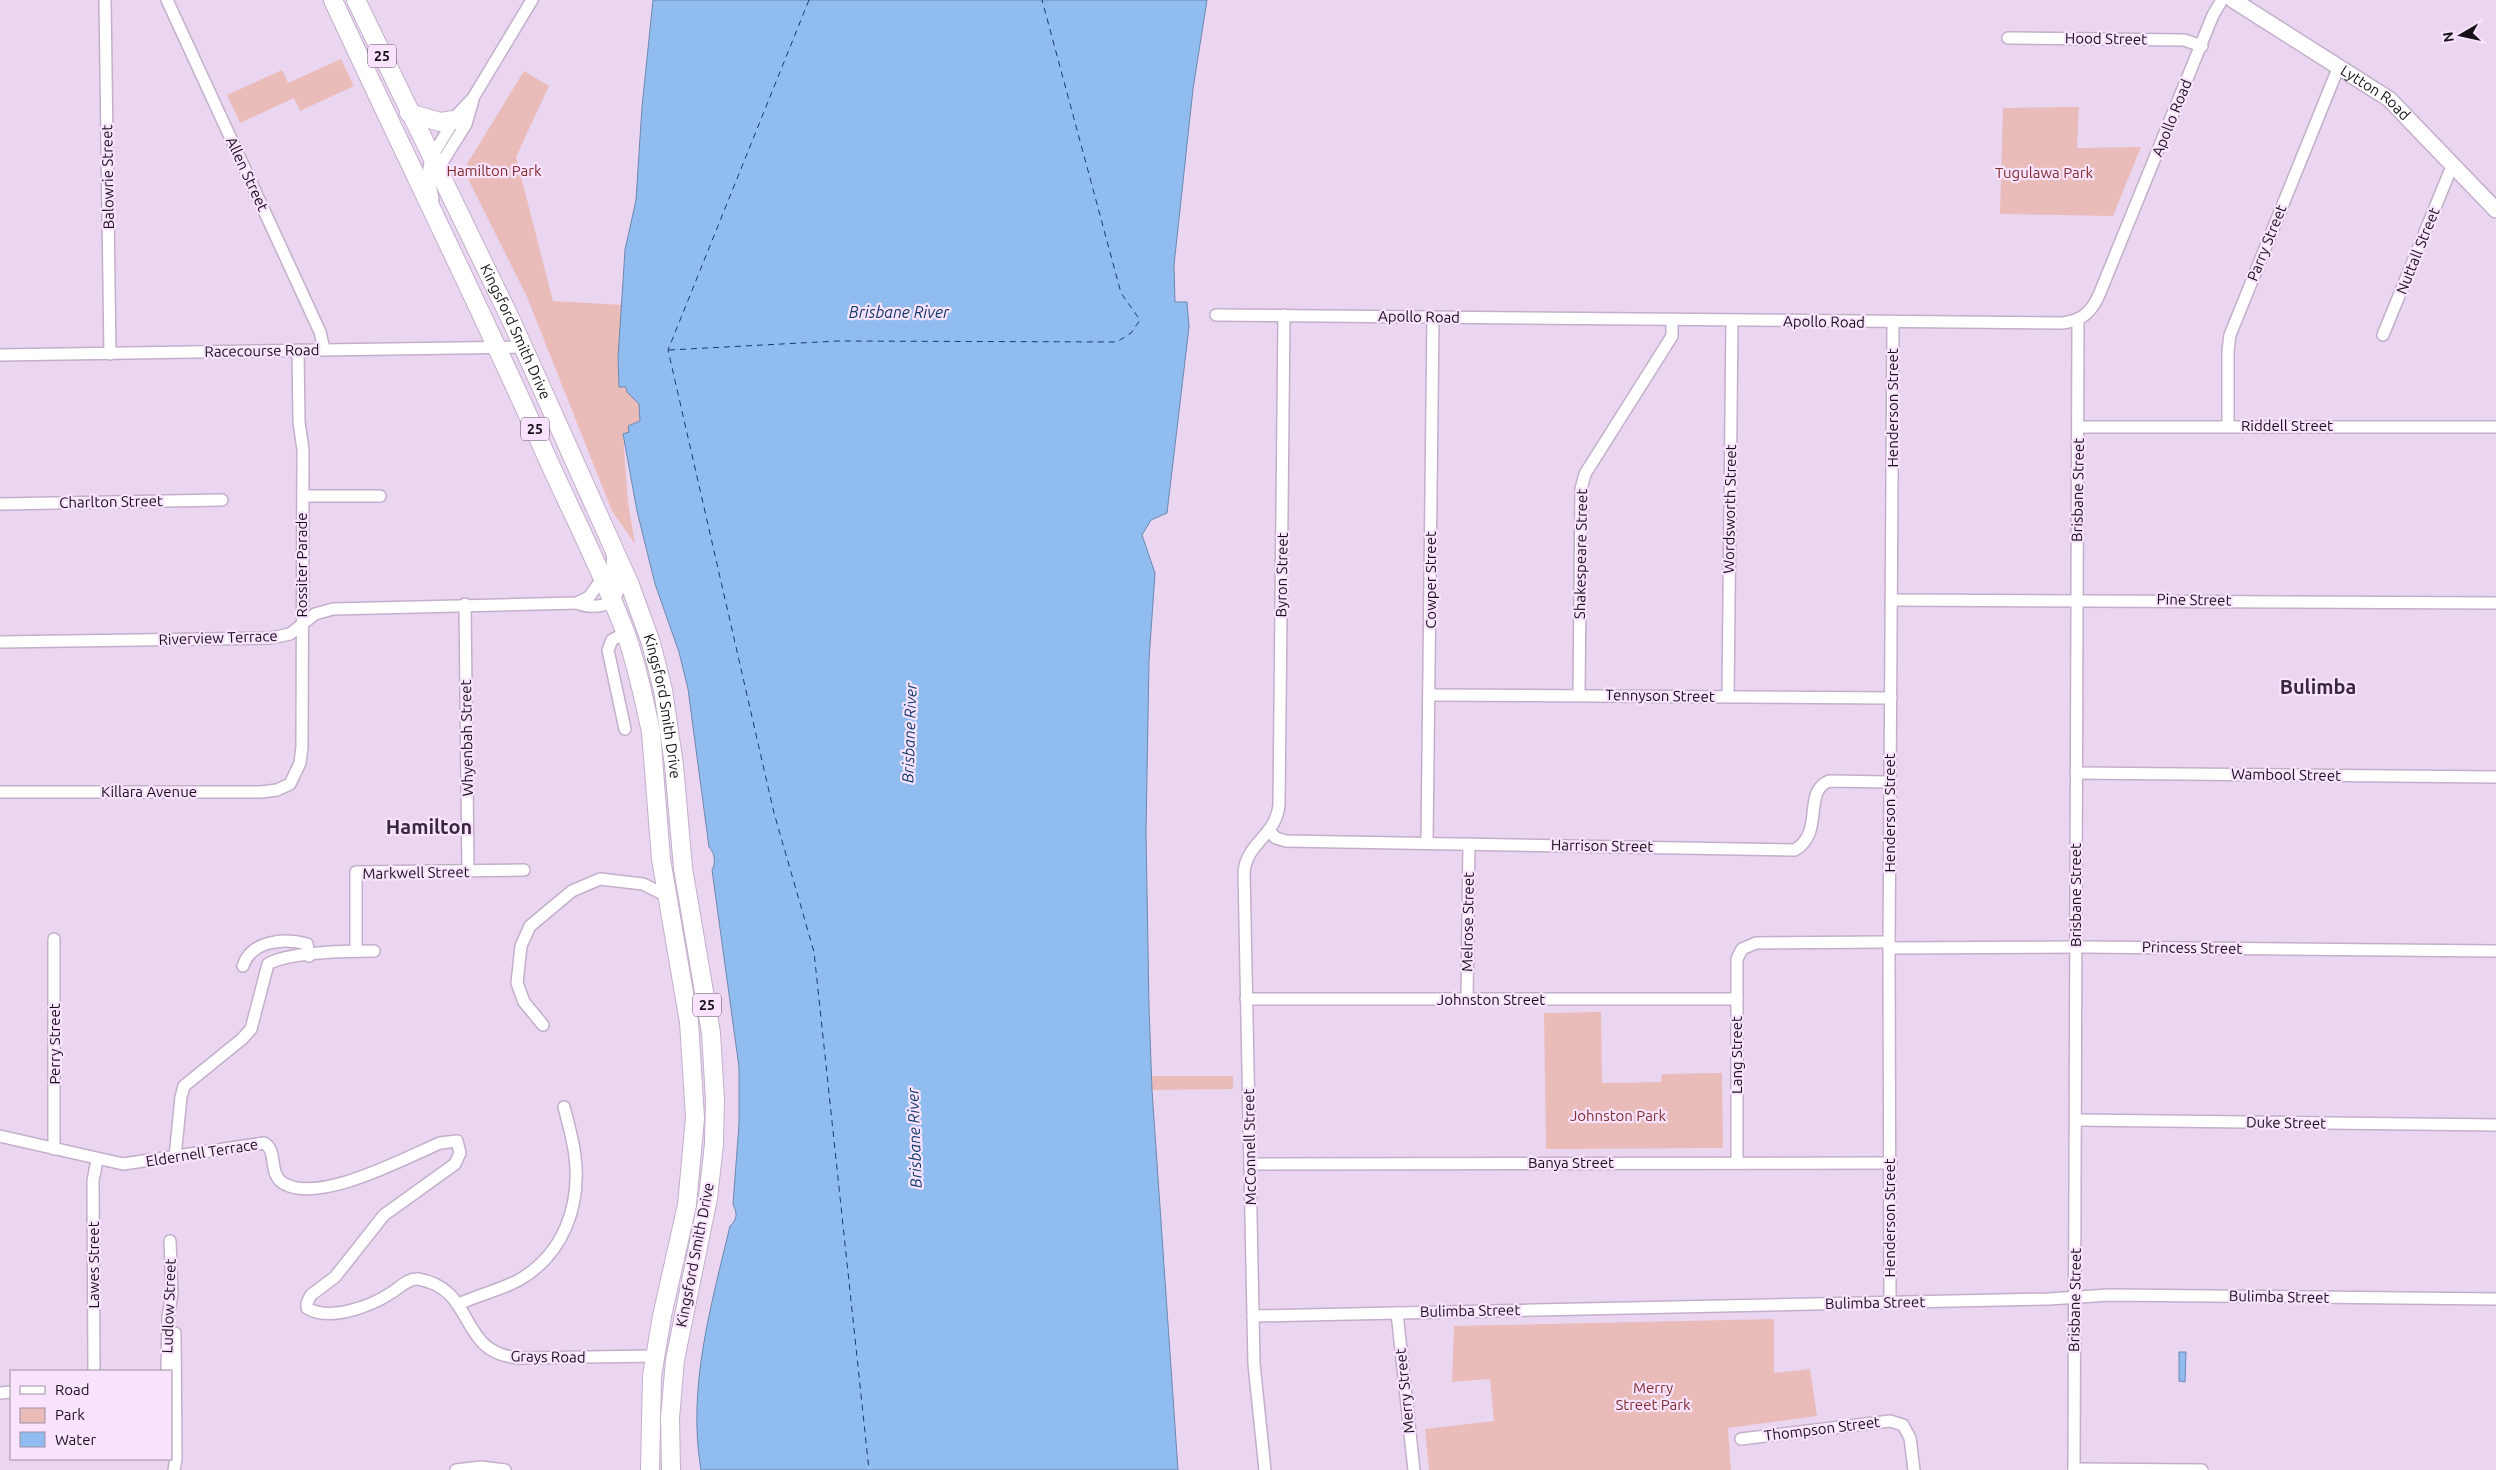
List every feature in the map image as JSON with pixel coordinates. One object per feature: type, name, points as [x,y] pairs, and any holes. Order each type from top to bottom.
[{"type":"highway","name":"Kingsford Smith Drive","points":[[332,0],[432,214],[498,348],[612,600],[625,633],[642,688],[651,732],[663,872],[689,1022],[694,1118],[687,1205],[655,1356],[650,1400],[650,1470]]},
{"type":"highway","name":"Kingsford Smith Drive","points":[[356,0],[523,347],[613,548],[642,617],[665,698],[674,765],[683,868],[707,1007],[714,1070],[715,1122],[712,1172],[705,1219],[685,1305],[675,1360],[670,1418],[671,1470]]},
{"type":"highway","points":[[409,113],[440,122],[454,120]]},
{"type":"main road","name":"Lytton Road","points":[[2233,0],[2389,99],[2496,210]]},
{"type":"street","name":"Balowrie Street","points":[[105,0],[110,354]]},
{"type":"street","name":"Allen Street","points":[[167,0],[320,332],[324,350]]},
{"type":"street","points":[[432,214],[433,192],[428,173],[435,166],[454,120],[474,98],[532,0]]},
{"type":"street","name":"Apollo Road","points":[[1216,314],[1893,323],[2063,323],[2078,320],[2094,307],[2100,294],[2213,15],[2222,0]]},
{"type":"street","name":"Hood Street","points":[[2008,38],[2184,40],[2202,46]]},
{"type":"street","name":"Parry Street","points":[[2228,426],[2228,350],[2230,335],[2339,66]]},
{"type":"street","points":[[435,166],[441,164],[466,124],[474,98]]},
{"type":"street","name":"Nuttall Street","points":[[2383,335],[2452,166]]},
{"type":"street","name":"Byron Street","points":[[1269,831],[1276,821],[1279,805],[1284,316]]},
{"type":"street","name":"Cowper Street","points":[[1427,843],[1433,317]]},
{"type":"street","name":"Shakespeare Street","points":[[1579,695],[1581,489],[1585,474],[1672,336],[1672,319]]},
{"type":"street","name":"Wordsworth Street","points":[[1728,697],[1732,320]]},
{"type":"street","name":"Brisbane Street","points":[[2074,1470],[2077,1120],[2078,320]]},
{"type":"street","name":"Henderson Street","points":[[1890,1302],[1889,945],[1893,323]]},
{"type":"street","name":"Racecourse Road","points":[[0,355],[523,347]]},
{"type":"street","name":"Rossiter Parade","points":[[293,779],[300,763],[302,740],[302,496],[298,350]]},
{"type":"street","name":"Riddell Street","points":[[2079,427],[2496,427]]},
{"type":"street","points":[[302,496],[380,496]]},
{"type":"street","name":"Charlton Street","points":[[0,504],[222,500]]},
{"type":"street","points":[[612,600],[618,586],[612,570],[613,548]]},
{"type":"street","points":[[577,603],[589,597],[602,579]]},
{"type":"street","name":"Riverview Terrace","points":[[0,642],[266,639],[288,635],[315,614],[333,609],[465,604],[577,603],[591,608],[612,600]]},
{"type":"street","name":"Pine Street","points":[[1891,600],[2496,604]]},
{"type":"street","name":"Whyenbah Street","points":[[465,604],[468,872]]},
{"type":"street","name":"Kingsford Smith Drive","points":[[625,633],[612,640],[608,650],[625,729]]},
{"type":"street","name":"Tennyson Street","points":[[1430,695],[1891,698]]},
{"type":"street","name":"Wambool Street","points":[[2076,773],[2496,777]]},
{"type":"street","name":"Killara Avenue","points":[[0,792],[261,792],[282,789],[293,779]]},
{"type":"street","name":"Harrison Street","points":[[1269,831],[1276,838],[1286,841],[1795,850],[1804,844],[1809,837],[1816,793],[1824,783],[1829,781],[1890,782]]},
{"type":"street","name":"McConnell Street","points":[[1265,1470],[1256,1394],[1253,1316],[1245,864],[1248,854],[1269,831]]},
{"type":"street","name":"Melrose Street","points":[[1467,1000],[1469,844]]},
{"type":"street","name":"Markwell Street","points":[[356,951],[356,872],[524,870]]},
{"type":"street","points":[[643,884],[663,872]]},
{"type":"street","points":[[543,1025],[524,1002],[517,986],[519,958],[526,930],[562,898],[588,882],[608,879],[643,884],[667,896]]},
{"type":"street","name":"Perry Street","points":[[54,939],[54,1149]]},
{"type":"street","points":[[242,966],[248,954],[254,949],[280,941],[296,941],[307,944],[309,956]]},
{"type":"street","name":"Princess Street","points":[[1742,949],[1756,943],[2496,951]]},
{"type":"street","name":"Lang Street","points":[[1737,1163],[1737,959],[1742,949]]},
{"type":"street","points":[[175,1157],[181,1097],[185,1084],[242,1039],[251,1029],[268,964],[309,956],[374,951]]},
{"type":"street","name":"Johnston Street","points":[[1246,999],[1737,999]]},
{"type":"street","points":[[459,1304],[512,1283],[526,1275],[548,1257],[563,1235],[574,1205],[576,1168],[564,1107]]},
{"type":"street","name":"Duke Street","points":[[2077,1120],[2496,1125]]},
{"type":"street","name":"Eldernell Terrace","points":[[0,1136],[122,1164],[264,1143],[269,1147],[274,1173],[281,1182],[294,1187],[319,1188],[347,1182],[444,1142],[453,1140],[459,1143],[460,1153],[455,1164],[384,1215],[336,1277],[311,1295],[307,1305]]},
{"type":"street","name":"Lawes Street","points":[[94,1370],[93,1181],[98,1160]]},
{"type":"street","name":"Banya Street","points":[[1251,1164],[1890,1163]]},
{"type":"street","name":"Ludlow Street","points":[[167,1370],[168,1317],[172,1294],[170,1241]]},
{"type":"street","name":"Grays Road","points":[[307,1305],[310,1310],[326,1313],[356,1309],[380,1300],[414,1279],[442,1288],[459,1304],[485,1346],[504,1357],[655,1356]]},
{"type":"street","name":"Bulimba Street","points":[[1253,1316],[1890,1302],[2109,1295],[2496,1299]]},
{"type":"street","name":"Merry Street","points":[[1397,1313],[1414,1470]]},
{"type":"street","name":"Ludlow Street","points":[[174,1333],[176,1459],[174,1470]]},
{"type":"street","name":"Thompson Street","points":[[1741,1439],[1890,1421],[1903,1425],[1910,1438],[1914,1470]]},
{"type":"street","points":[[456,1470],[481,1467],[505,1470]]},
{"type":"street","points":[[2074,1470],[2202,1470]]},
{"type":"green space","points":[[341,59],[354,86],[300,111],[294,98],[240,123],[227,95],[282,70],[288,83]]},
{"type":"green space","name":"Hamilton Park","points":[[524,71],[549,86],[516,157],[553,301],[623,305],[618,358],[619,387],[626,387],[627,392],[639,404],[640,421],[628,426],[629,432],[623,434],[628,502],[635,544],[612,511],[527,297],[468,179],[467,164]]},
{"type":"green space","name":"Tugulawa Park","points":[[2079,107],[2077,148],[2141,147],[2113,216],[2000,214],[2003,108]]},
{"type":"green space","name":"Johnston Park","points":[[1601,1012],[1602,1083],[1661,1082],[1662,1074],[1722,1073],[1723,1148],[1546,1149],[1544,1013]]},
{"type":"green space","points":[[1152,1076],[1233,1076],[1233,1089],[1152,1090]]},
{"type":"green space","name":"Merry Street Park","points":[[1774,1319],[1774,1373],[1810,1369],[1817,1416],[1728,1428],[1731,1470],[1429,1470],[1425,1429],[1494,1421],[1490,1379],[1452,1382],[1454,1326]]},
{"type":"water","name":"Brisbane River","points":[[653,0],[1207,0],[1193,89],[1174,265],[1175,302],[1187,302],[1189,327],[1167,513],[1151,520],[1142,535],[1155,573],[1149,660],[1146,833],[1149,1007],[1152,1090],[1178,1470],[701,1470],[697,1439],[697,1409],[703,1347],[715,1286],[730,1226],[736,1216],[733,1204],[739,1124],[739,1067],[712,870],[714,858],[713,852],[709,847],[688,689],[679,652],[655,584],[637,511],[623,434],[629,432],[628,426],[640,421],[639,404],[627,392],[626,387],[619,387],[618,358],[625,250],[636,200],[642,107]]},
{"type":"water","points":[[2179,1352],[2186,1352],[2185,1382],[2179,1381]]},
{"type":"ferry route","points":[[809,0],[668,350],[774,813],[814,952],[869,1470]]},
{"type":"ferry route","points":[[669,350],[838,341],[1117,342],[1131,333],[1140,320],[1121,293],[1042,0]]},
{"type":"district","name":"Bulimba","points":[[2318,687]]},
{"type":"district","name":"Hamilton","points":[[429,827]]}]
